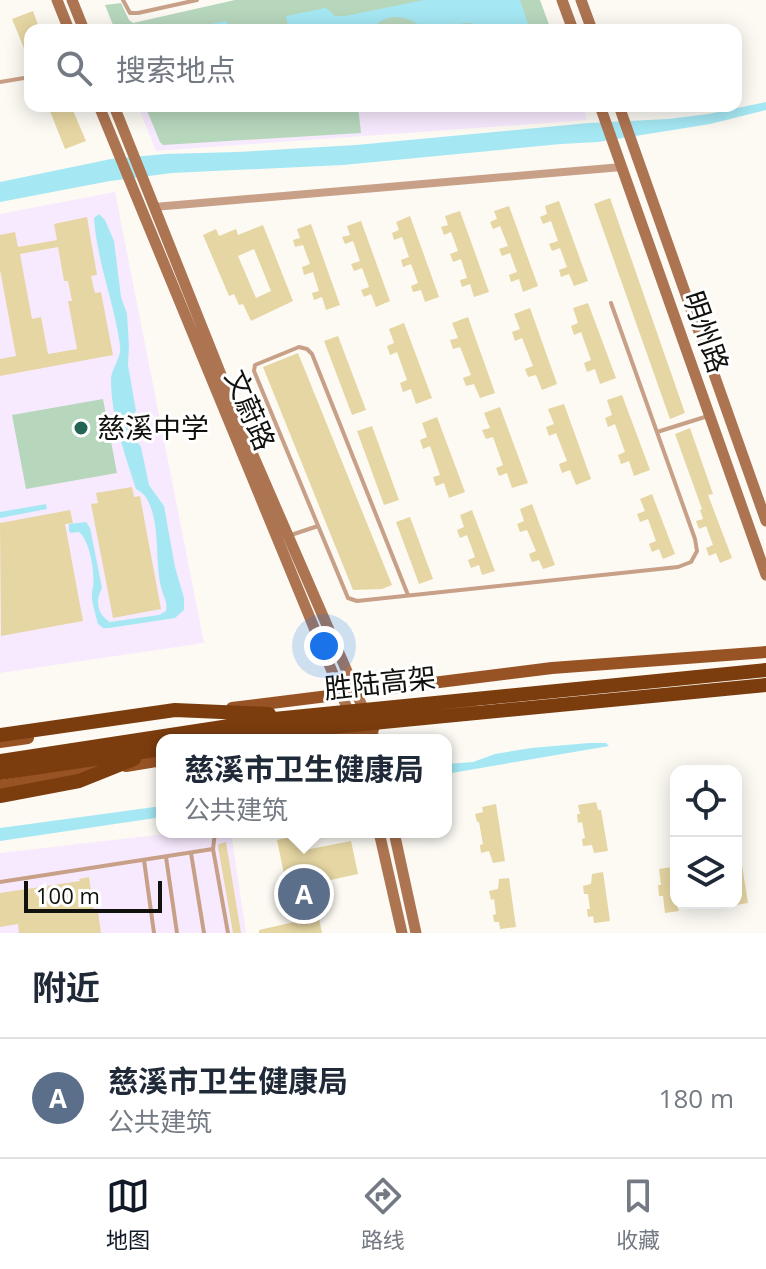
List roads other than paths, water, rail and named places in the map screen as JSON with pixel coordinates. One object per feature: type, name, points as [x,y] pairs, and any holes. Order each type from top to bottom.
[{"type":"highway","name":"胜陆高架","points":[[176,734],[274,719],[766,670]]},
{"type":"highway","name":"胜陆高架","points":[[265,734],[766,683]]},
{"type":"highway","points":[[0,735],[175,710],[309,716]]},
{"type":"highway","name":"胜陆高架","points":[[0,761],[156,737]]},
{"type":"highway","points":[[0,773],[156,753]]},
{"type":"highway","points":[[0,796],[79,781],[156,754]]},
{"type":"main road","points":[[57,0],[67,24]]},
{"type":"main road","points":[[72,0],[82,24]]},
{"type":"main road","points":[[562,0],[571,24]]},
{"type":"main road","points":[[581,0],[590,24]]},
{"type":"main road","name":"文蔚路","points":[[101,112],[348,693],[372,734]]},
{"type":"main road","name":"文蔚路","points":[[116,112],[288,536],[348,693],[358,734]]},
{"type":"main road","name":"明州路","points":[[602,112],[766,575]]},
{"type":"main road","name":"明州路","points":[[621,112],[766,521]]},
{"type":"main road","points":[[0,742],[193,713],[552,668],[766,652]]},
{"type":"main road","points":[[381,734],[766,683]]},
{"type":"main road","points":[[0,786],[156,754]]},
{"type":"main road","points":[[380,838],[402,933]]},
{"type":"main road","points":[[395,838],[416,933]]},
{"type":"street","points":[[154,207],[622,167]]},
{"type":"lane","points":[[123,0],[130,13],[138,13],[197,0]]},
{"type":"lane","points":[[0,82],[24,78]]},
{"type":"lane","points":[[408,595],[312,354],[299,347],[255,365],[254,371],[348,598],[357,601],[678,567],[691,562],[697,551],[695,539],[611,303]]},
{"type":"lane","points":[[657,432],[710,416]]},
{"type":"lane","points":[[288,536],[318,526]]},
{"type":"lane","points":[[214,838],[213,849],[228,933]]},
{"type":"lane","points":[[0,882],[213,849]]},
{"type":"lane","points":[[191,853],[204,933]]},
{"type":"lane","points":[[166,857],[177,933]]},
{"type":"lane","points":[[144,860],[154,933]]},
{"type":"water","points":[[424,0],[520,0],[528,24],[418,24],[394,17],[377,24],[288,24],[286,16],[326,8],[335,16]]},
{"type":"water","points":[[766,102],[766,110],[710,124],[598,142],[343,165],[172,173],[110,181],[0,202],[0,182],[111,159],[356,145],[742,112],[742,107]]},
{"type":"water","points":[[99,214],[114,241],[121,297],[127,314],[128,365],[138,443],[149,485],[164,506],[184,598],[184,610],[175,618],[109,628],[98,624],[92,600],[89,549],[79,532],[69,531],[69,524],[86,522],[90,528],[102,588],[98,607],[106,619],[110,622],[159,615],[166,611],[166,602],[159,577],[152,512],[145,496],[136,489],[113,408],[111,380],[120,345],[96,234],[94,218]]},
{"type":"water","points":[[46,504],[47,509],[0,518],[0,512]]},
{"type":"water","points":[[589,743],[606,743],[609,746],[452,773],[452,764],[473,762],[495,754]]},
{"type":"water","points":[[156,807],[156,818],[0,841],[0,828]]},
{"type":"place","name":"慈溪中学","points":[[81,428]]},
{"type":"place","name":"慈溪市卫生健康局","points":[[304,894]]}]
